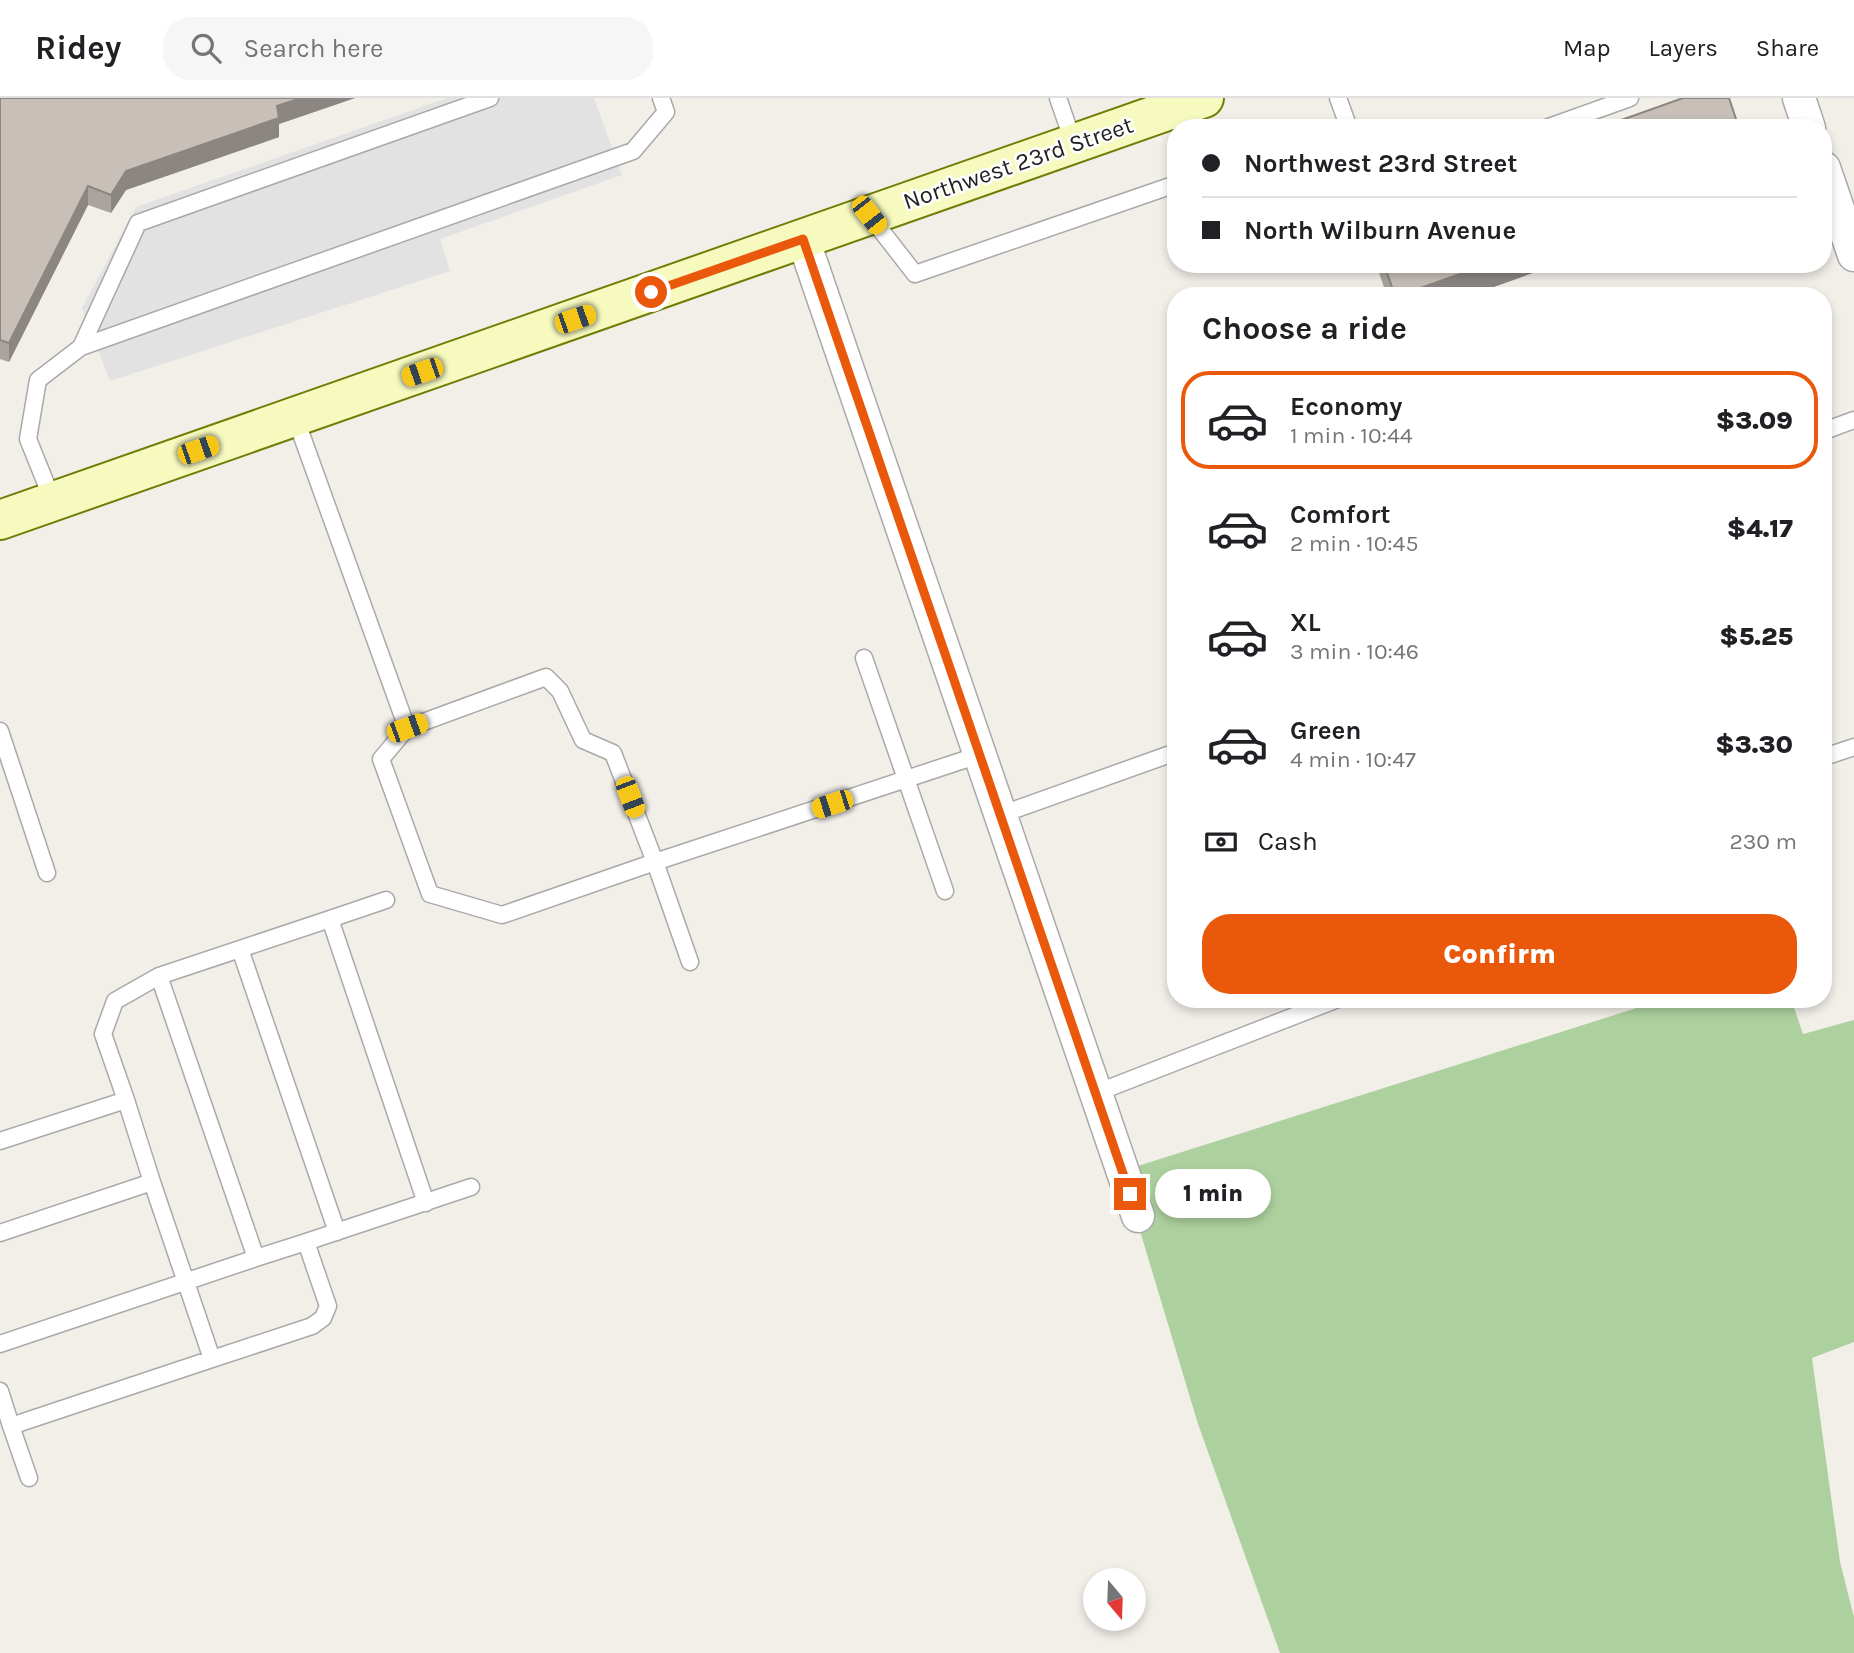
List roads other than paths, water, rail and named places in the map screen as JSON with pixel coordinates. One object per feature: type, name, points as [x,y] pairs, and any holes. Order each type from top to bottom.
[{"type":"main road","name":"Northwest 23rd Street","points":[[0,520],[1205,98]]},
{"type":"street","points":[[1799,98],[1806,119]]},
{"type":"street","points":[[1832,191],[1854,255]]},
{"type":"street","points":[[803,239],[1138,1216]]},
{"type":"lane","points":[[81,347],[138,223],[489,98]]},
{"type":"lane","points":[[53,501],[28,439],[38,380],[81,347],[633,152],[666,112],[661,98]]},
{"type":"lane","points":[[1058,98],[1074,144]]},
{"type":"lane","points":[[1338,98],[1346,119]]},
{"type":"lane","points":[[1571,119],[1630,98]]},
{"type":"lane","points":[[869,215],[915,274],[1167,187]]},
{"type":"lane","points":[[295,417],[407,728]]},
{"type":"lane","points":[[1832,428],[1854,421]]},
{"type":"lane","points":[[864,658],[945,891]]},
{"type":"lane","points":[[690,962],[655,862],[613,753],[583,740],[560,691],[546,677],[407,728],[381,759],[430,894],[502,915],[655,862],[979,755]]},
{"type":"lane","points":[[0,731],[47,873]]},
{"type":"lane","points":[[1832,754],[1854,747]]},
{"type":"lane","points":[[1000,815],[1167,755]]},
{"type":"lane","points":[[212,1359],[103,1034],[115,1001],[159,976],[386,900]]},
{"type":"lane","points":[[330,919],[426,1203]]},
{"type":"lane","points":[[240,949],[337,1232]]},
{"type":"lane","points":[[159,976],[256,1258]]},
{"type":"lane","points":[[1096,1093],[1315,1008]]},
{"type":"lane","points":[[0,1141],[126,1100]]},
{"type":"lane","points":[[0,1233],[152,1182]]},
{"type":"lane","points":[[0,1344],[471,1187]]},
{"type":"lane","points":[[11,1426],[312,1326],[323,1318],[328,1306],[306,1242]]},
{"type":"lane","points":[[0,1391],[29,1478]]}]
